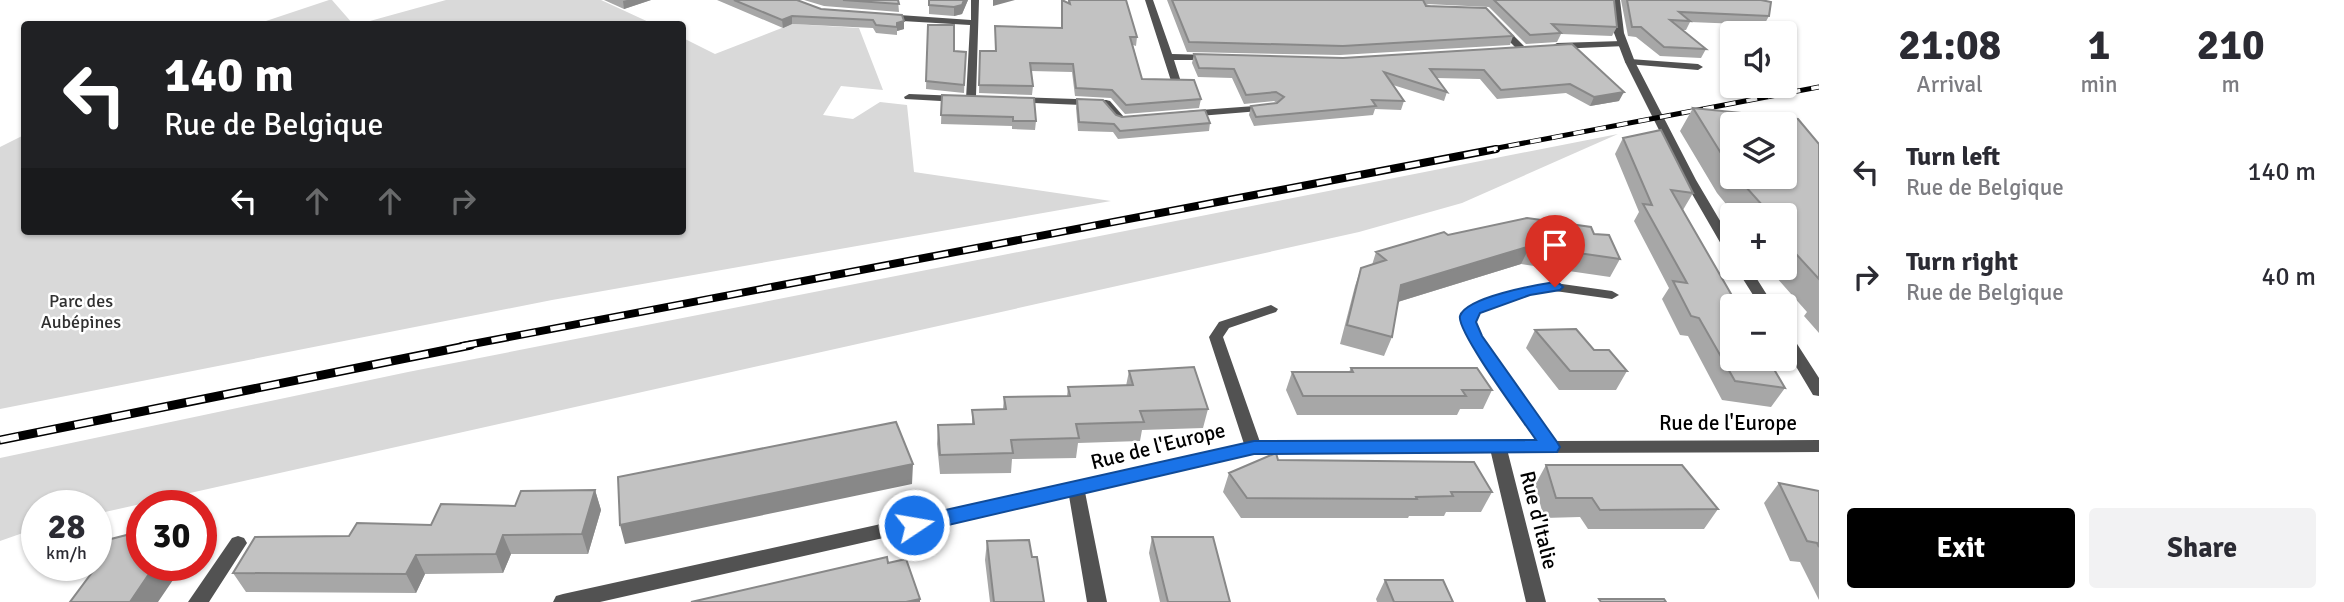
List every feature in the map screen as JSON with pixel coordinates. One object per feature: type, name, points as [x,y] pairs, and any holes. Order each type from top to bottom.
[{"type":"street","points":[[971,99],[975,0]]},
{"type":"street","points":[[1149,0],[1176,82]]},
{"type":"street","points":[[1616,0],[1617,25],[1630,62],[1690,180],[1720,231]]},
{"type":"street","points":[[879,16],[975,23]]},
{"type":"street","points":[[1494,21],[1521,48]]},
{"type":"street","points":[[1545,47],[1622,44]]},
{"type":"street","points":[[1508,49],[1533,48]]},
{"type":"street","points":[[1167,57],[1223,59]]},
{"type":"street","points":[[1630,62],[1698,67]]},
{"type":"street","points":[[909,97],[1106,103],[1121,120],[1148,117]]},
{"type":"street","points":[[1175,115],[1274,107]]},
{"type":"street","points":[[1551,447],[1474,337],[1468,322],[1469,315],[1475,309],[1540,288],[1555,287],[1612,295]]},
{"type":"street","points":[[1254,447],[1216,337],[1224,325],[1271,309]]},
{"type":"street","points":[[1797,355],[1819,391]]},
{"type":"street","name":"Rue de l'Europe","points":[[563,602],[1254,447],[1819,446]]},
{"type":"street","name":"Rue d'Italie","points":[[1499,448],[1536,602]]},
{"type":"street","points":[[1076,489],[1097,602]]},
{"type":"street","points":[[198,602],[238,543]]},
{"type":"green space","points":[[332,0],[350,21],[266,21]]},
{"type":"green space","points":[[446,0],[601,0],[646,21],[370,21]]},
{"type":"green space","name":"Parc des Aubépines","points":[[792,24],[859,28],[883,90],[841,86],[823,115],[853,119],[880,102],[907,105],[914,172],[1111,201],[552,300],[0,409],[0,147],[21,136],[21,235],[686,235],[686,40],[715,54]]},
{"type":"green space","points":[[1618,134],[1462,203],[1359,232],[203,490],[126,490],[126,507],[112,510],[112,490],[21,490],[21,534],[0,541],[0,458],[408,372]]},
{"type":"building","points":[[734,0],[797,0],[821,9],[902,15],[904,21],[897,23],[897,27],[876,25],[873,20],[792,16],[782,20]]},
{"type":"building","points":[[843,0],[898,0],[899,4]]},
{"type":"building","points":[[929,0],[964,0],[962,5],[954,7],[929,5]]},
{"type":"building","points":[[1062,0],[1070,4],[1069,0],[1126,0],[1137,37],[1130,37],[1142,79],[1194,80],[1201,99],[1126,105],[1112,90],[1076,88],[1073,64],[1030,63],[1033,86],[979,85],[980,51],[996,51],[995,26],[1062,28]]},
{"type":"building","points":[[1172,0],[1423,0],[1426,6],[1486,8],[1513,36],[1343,46],[1189,42]]},
{"type":"building","points":[[1494,0],[1614,0],[1617,27],[1552,24],[1561,33],[1530,35]]},
{"type":"building","points":[[1627,0],[1771,2],[1769,16],[1679,12],[1690,21],[1670,20],[1706,49],[1664,47],[1641,27],[1632,27]]},
{"type":"building","points":[[928,25],[954,25],[954,51],[966,52],[964,85],[926,81]]},
{"type":"building","points":[[1572,44],[1624,92],[1594,97],[1570,84],[1501,90],[1484,70],[1430,69],[1447,92],[1384,72],[1404,101],[1372,100],[1376,106],[1256,117],[1251,106],[1277,103],[1284,97],[1276,92],[1246,95],[1234,69],[1199,68],[1194,54],[1343,58]]},
{"type":"building","points":[[942,95],[1034,98],[1036,121],[1013,121],[1013,117],[941,115]]},
{"type":"building","points":[[1077,99],[1103,100],[1116,115],[1122,117],[1205,110],[1210,123],[1120,131],[1114,124],[1079,122]]},
{"type":"building","points":[[1693,108],[1731,112],[1720,112],[1720,152]]},
{"type":"building","points":[[1798,119],[1819,144],[1819,279],[1797,255],[1797,203],[1760,203],[1748,189],[1797,189]]},
{"type":"building","points":[[1661,130],[1693,193],[1671,190],[1720,275],[1720,280],[1723,280],[1731,294],[1720,294],[1720,355],[1699,318],[1691,316],[1673,281],[1687,283],[1643,204],[1652,205],[1623,138]]},
{"type":"building","points":[[1527,218],[1591,227],[1594,234],[1609,235],[1620,259],[1530,246],[1401,285],[1392,337],[1347,325],[1361,268],[1386,260],[1376,252],[1444,232],[1448,235]]},
{"type":"building","points":[[1576,329],[1594,350],[1609,350],[1627,371],[1570,371],[1535,330]]},
{"type":"building","points":[[1194,367],[1208,409],[1140,411],[1144,422],[1076,424],[1079,438],[1011,440],[1013,453],[940,455],[938,425],[974,424],[972,410],[1006,409],[1004,397],[1070,396],[1068,387],[1133,385],[1129,371]]},
{"type":"building","points":[[1351,368],[1477,368],[1492,390],[1462,390],[1466,396],[1303,396],[1292,372],[1353,372]]},
{"type":"building","points":[[1729,371],[1775,371],[1785,388],[1735,381]]},
{"type":"building","points":[[896,422],[913,464],[620,525],[618,477]]},
{"type":"building","points":[[1276,453],[1278,460],[1474,462],[1492,492],[1451,492],[1453,496],[1416,497],[1417,499],[1247,498],[1229,473]]},
{"type":"building","points":[[1546,465],[1682,465],[1718,509],[1600,510],[1592,498],[1556,498]]},
{"type":"building","points":[[1779,483],[1819,491],[1819,547],[1817,543],[1807,541]]},
{"type":"building","points":[[595,490],[582,534],[503,535],[496,554],[416,555],[406,574],[233,573],[255,537],[349,536],[357,523],[431,525],[441,504],[515,506],[521,491]]},
{"type":"building","points":[[126,535],[126,581],[144,581],[130,602],[70,602],[86,581],[112,581],[112,539]]},
{"type":"building","points":[[1152,537],[1213,537],[1230,602],[1168,602]]},
{"type":"building","points":[[1029,540],[1032,557],[1037,557],[1044,602],[994,602],[987,541]]},
{"type":"building","points":[[887,557],[888,563],[906,559],[920,599],[906,602],[691,602]]},
{"type":"building","points":[[1385,580],[1443,580],[1453,602],[1394,602]]},
{"type":"building","points":[[1599,599],[1664,599],[1666,602],[1601,602]]},
{"type":"railway","points":[[1487,150],[1819,87]]},
{"type":"railway","points":[[462,346],[1496,149]]},
{"type":"railway","points":[[0,440],[471,345]]},
{"type":"route","points":[[914,525],[1254,447],[1551,447],[1474,337],[1468,322],[1469,315],[1475,309],[1527,290],[1555,287]]}]
